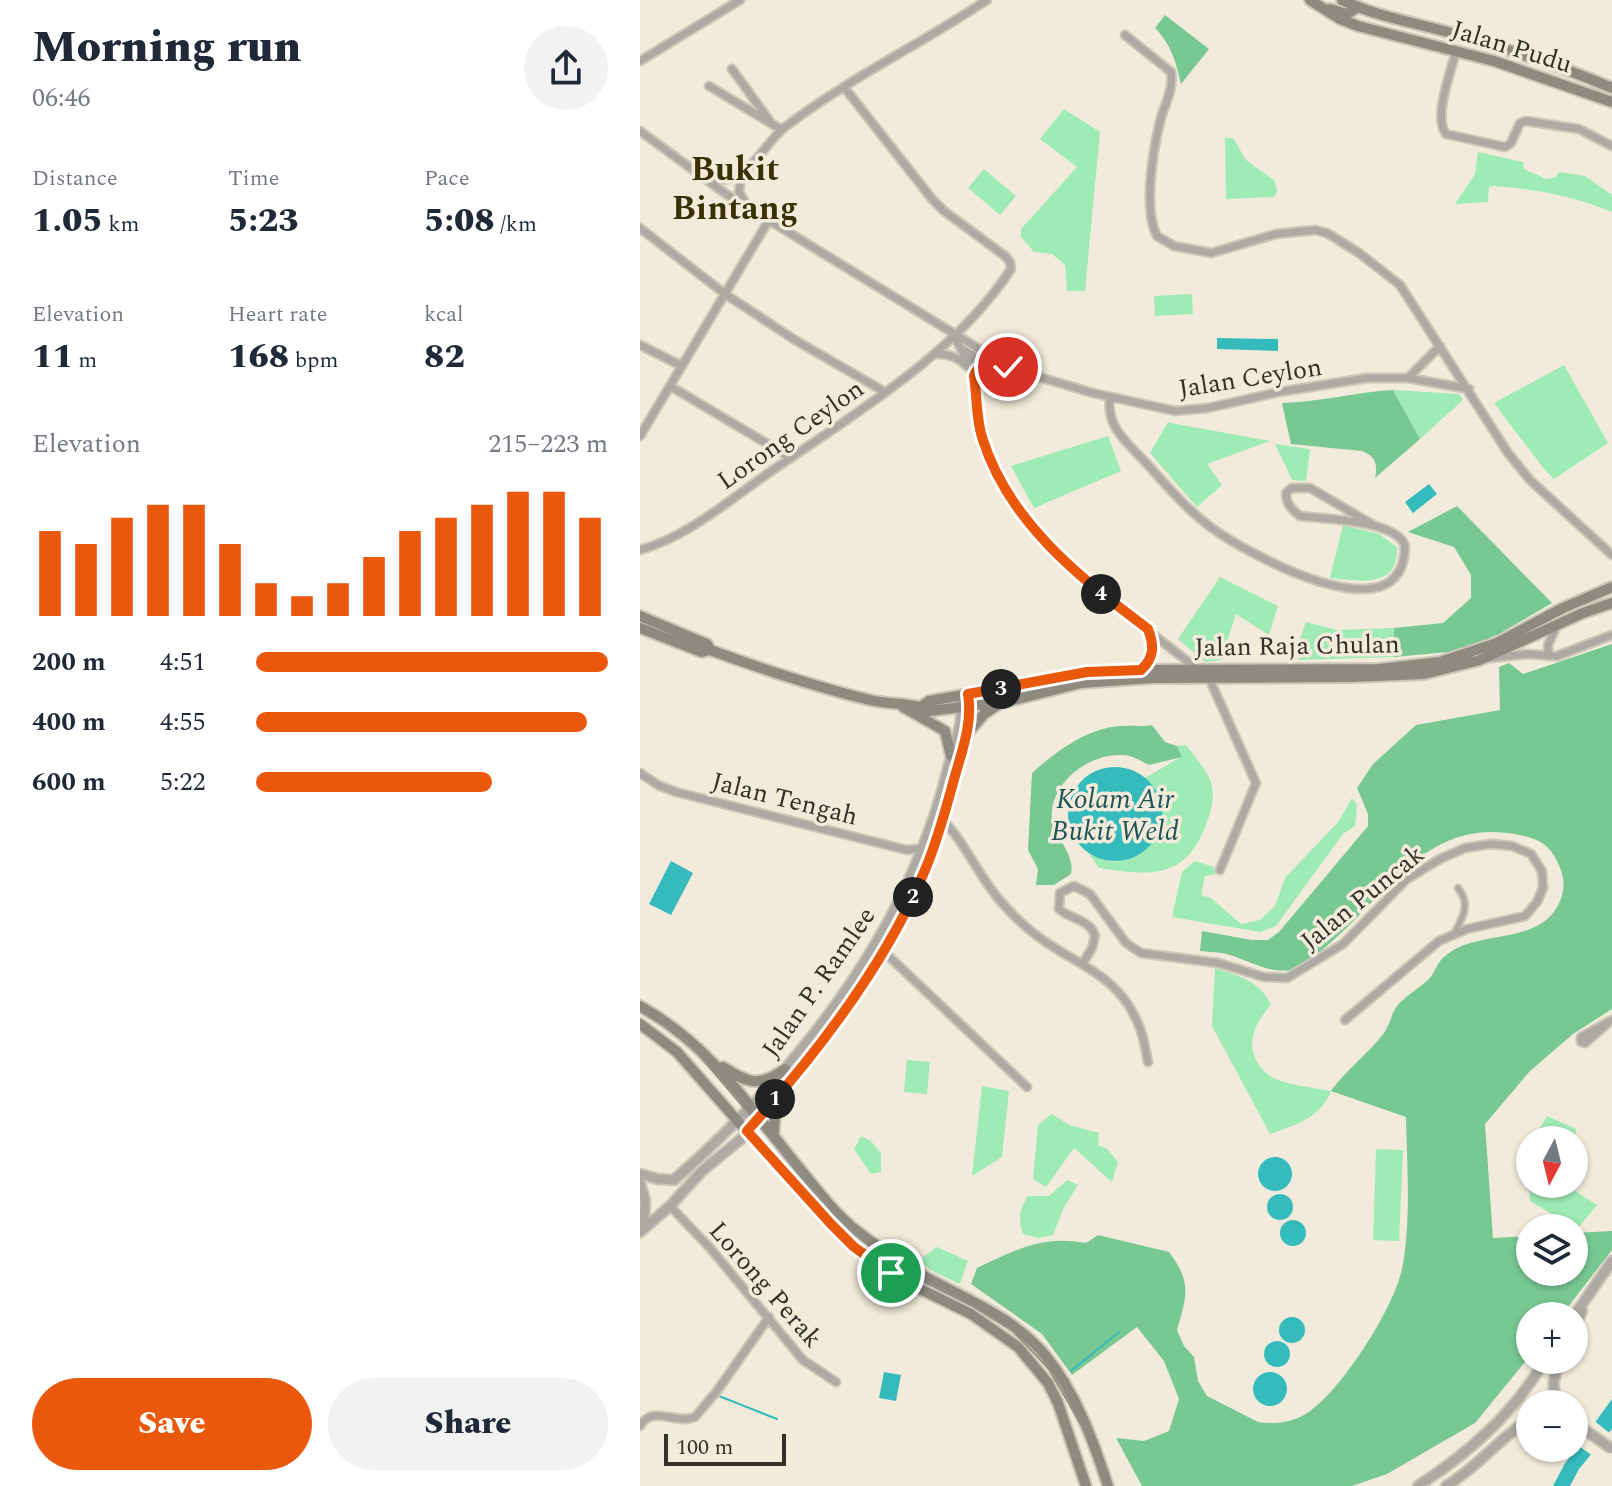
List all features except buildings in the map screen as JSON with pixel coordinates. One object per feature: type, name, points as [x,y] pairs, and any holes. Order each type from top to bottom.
[{"type":"main road","points":[[1312,2],[1338,12],[1355,3],[1358,19],[1380,31]]},
{"type":"main road","name":"Jalan Pudu","points":[[1312,2],[1346,22],[1494,61],[1612,102]]},
{"type":"main road","name":"Jalan Pudu","points":[[1355,3],[1612,88]]},
{"type":"main road","name":"Jalan Raja Chulan","points":[[922,706],[929,701],[1087,672],[1379,669],[1440,662],[1497,643],[1563,608],[1612,587]]},
{"type":"main road","name":"Jalan Raja Chulan","points":[[640,628],[702,652],[710,650],[833,690],[901,706],[922,706],[930,711],[1009,701],[1081,683],[1152,678],[1417,674],[1480,660],[1612,602]]},
{"type":"main road","name":"Jalan Raja Chulan","points":[[640,616],[707,644],[710,650]]},
{"type":"main road","points":[[967,734],[984,714],[1009,701]]},
{"type":"main road","points":[[901,706],[945,731],[951,756]]},
{"type":"main road","points":[[640,1006],[681,1032],[714,1062],[824,1198],[855,1229],[929,1279],[992,1311],[1043,1353],[1067,1386],[1082,1416],[1108,1486]]},
{"type":"main road","points":[[640,1024],[677,1052],[739,1120],[744,1135],[756,1142],[854,1247],[908,1283],[994,1328],[1028,1358],[1048,1383],[1058,1403],[1086,1486]]},
{"type":"main road","points":[[714,1062],[740,1078],[759,1082],[785,1069]]},
{"type":"main road","points":[[778,1141],[773,1128],[774,1118],[789,1084]]},
{"type":"street","points":[[640,61],[740,0]]},
{"type":"street","points":[[704,178],[726,181],[742,173],[782,130],[844,87],[987,0]]},
{"type":"street","points":[[1125,35],[1171,72],[1172,81],[1160,119],[1151,189],[1152,224],[1161,241],[1211,253],[1276,234],[1305,230],[1327,233],[1396,280],[1508,453],[1530,480],[1612,555]]},
{"type":"street","points":[[1456,51],[1442,112],[1441,126],[1446,134],[1505,147],[1511,143],[1520,123],[1526,121],[1579,129],[1612,146]]},
{"type":"street","points":[[732,69],[771,122]]},
{"type":"street","points":[[709,86],[782,130]]},
{"type":"street","name":"Lorong Ceylon","points":[[640,550],[686,531],[885,392],[935,354],[985,305],[1010,272],[1012,266],[1009,259],[932,199],[844,87]]},
{"type":"street","name":"Jalan Ceylon","points":[[640,131],[769,220],[1008,367]]},
{"type":"street","points":[[742,173],[739,192],[752,209]]},
{"type":"street","points":[[640,436],[769,220]]},
{"type":"street","points":[[640,228],[725,294],[795,340],[885,392]]},
{"type":"street","points":[[953,334],[972,373],[979,429],[986,449],[1027,520],[1059,558],[1197,669]]},
{"type":"street","points":[[640,345],[682,366]]},
{"type":"street","points":[[1408,378],[1440,346]]},
{"type":"street","name":"Jalan Ceylon","points":[[962,349],[979,359],[1110,397],[1184,411],[1356,380],[1408,378],[1469,389]]},
{"type":"street","points":[[935,354],[956,357],[972,373]]},
{"type":"street","points":[[972,373],[993,363]]},
{"type":"street","points":[[670,386],[791,458]]},
{"type":"street","points":[[1110,397],[1110,418],[1117,432],[1171,490],[1215,531],[1266,560],[1308,579],[1364,590],[1387,583],[1396,575],[1405,552],[1399,536],[1375,526],[1310,488],[1292,488],[1286,493],[1287,502],[1300,516],[1375,526]]},
{"type":"street","points":[[1548,656],[1548,645],[1557,625]]},
{"type":"street","points":[[1141,670],[1152,655],[1148,629]]},
{"type":"street","points":[[1480,660],[1515,654],[1557,656],[1612,635]]},
{"type":"street","points":[[1209,677],[1256,783],[1220,870]]},
{"type":"street","name":"Jalan P. Ramlee","points":[[642,1230],[744,1135],[789,1084],[819,1046],[920,883],[967,734],[964,695]]},
{"type":"street","name":"Jalan P. Ramlee","points":[[878,947],[939,817],[951,756],[966,708]]},
{"type":"street","name":"Jalan Tengah","points":[[640,773],[676,792],[907,850],[923,848]]},
{"type":"street","points":[[939,817],[1003,904],[1030,931],[1083,963],[1113,986],[1129,1005],[1141,1030],[1148,1062]]},
{"type":"street","name":"Jalan Puncak","points":[[1083,963],[1095,936],[1087,924],[1059,909],[1060,893],[1069,887],[1079,887],[1090,894],[1126,943],[1141,953],[1218,963],[1264,977],[1287,978],[1343,944],[1407,879],[1440,859],[1465,848],[1491,844],[1512,846],[1531,854],[1539,864],[1544,879],[1541,895],[1525,916],[1454,934],[1439,941],[1345,1020]]},
{"type":"street","points":[[1454,934],[1466,909],[1466,897],[1458,888]]},
{"type":"street","points":[[878,947],[1027,1087]]},
{"type":"street","name":"Jalan P. Ramlee","points":[[640,1174],[674,1180],[752,1107],[858,981]]},
{"type":"street","points":[[640,1183],[645,1200],[642,1230]]},
{"type":"street","name":"Lorong Perak","points":[[670,1206],[803,1360],[836,1382]]},
{"type":"street","points":[[1585,1302],[1612,1261]]},
{"type":"street","points":[[1586,1302],[1588,1298]]},
{"type":"street","points":[[640,1426],[649,1416],[656,1414],[675,1420],[695,1417],[769,1317]]},
{"type":"street","points":[[1418,1486],[1461,1457],[1496,1426],[1536,1374]]},
{"type":"street","points":[[1446,1486],[1461,1477],[1516,1428]]},
{"type":"street","points":[[1588,1432],[1612,1449]]},
{"type":"green space","points":[[1165,15],[1209,49],[1181,84],[1172,54],[1155,28]]},
{"type":"green space","points":[[1064,109],[1100,132],[1085,291],[1067,291],[1065,265],[1052,254],[1034,252],[1021,237],[1021,229],[1077,167],[1040,139]]},
{"type":"green space","points":[[1225,138],[1233,138],[1246,160],[1275,181],[1277,191],[1274,197],[1226,199]]},
{"type":"green space","points":[[1478,152],[1523,162],[1524,169],[1546,179],[1556,177],[1559,172],[1585,176],[1612,195],[1612,212],[1554,194],[1494,186],[1489,187],[1488,202],[1455,204],[1475,174]]},
{"type":"green space","points":[[984,169],[1016,196],[1000,215],[968,188]]},
{"type":"green space","points":[[1192,294],[1193,314],[1155,316],[1154,296]]},
{"type":"green space","points":[[1564,365],[1608,443],[1554,479],[1494,403]]},
{"type":"green space","points":[[1393,390],[1459,394],[1463,400],[1420,439]]},
{"type":"green space","points":[[1393,390],[1420,439],[1375,478],[1374,461],[1362,451],[1291,444],[1282,403]]},
{"type":"green space","points":[[1168,422],[1270,441],[1207,464],[1222,485],[1197,507],[1150,453]]},
{"type":"green space","points":[[1108,436],[1121,471],[1034,508],[1011,466]]},
{"type":"green space","points":[[1275,444],[1310,449],[1306,481],[1292,480]]},
{"type":"green space","points":[[1457,506],[1552,603],[1499,634],[1459,651],[1394,657],[1394,628],[1443,623],[1471,598],[1471,575],[1454,547],[1408,532]]},
{"type":"green space","points":[[1343,525],[1379,534],[1397,547],[1392,570],[1385,576],[1365,581],[1330,578]]},
{"type":"green space","points":[[1220,577],[1278,606],[1269,635],[1236,614],[1221,660],[1205,662],[1178,639]]},
{"type":"green space","points":[[1306,622],[1337,630],[1394,628],[1394,657],[1299,660],[1296,650]]},
{"type":"green space","points":[[1612,644],[1612,1009],[1573,1034],[1530,1071],[1485,1124],[1493,1238],[1516,1237],[1516,1286],[1584,1286],[1572,1302],[1516,1302],[1516,1373],[1475,1423],[1387,1474],[1352,1486],[1142,1486],[1116,1438],[1144,1441],[1169,1431],[1179,1399],[1164,1361],[1137,1327],[1072,1375],[1042,1334],[971,1284],[977,1268],[1029,1246],[1056,1241],[1086,1243],[1098,1235],[1169,1252],[1181,1272],[1185,1290],[1177,1330],[1184,1346],[1194,1357],[1198,1381],[1207,1396],[1258,1422],[1285,1422],[1310,1411],[1338,1384],[1367,1344],[1399,1281],[1408,1209],[1406,1117],[1331,1091],[1384,1033],[1397,1006],[1430,978],[1443,958],[1472,943],[1523,932],[1538,925],[1551,916],[1560,901],[1563,876],[1554,855],[1542,843],[1519,835],[1487,832],[1459,837],[1434,848],[1391,883],[1329,944],[1295,969],[1279,971],[1227,954],[1200,951],[1202,931],[1252,940],[1268,940],[1279,932],[1368,826],[1368,814],[1357,788],[1373,764],[1416,725],[1500,710],[1499,667],[1509,663],[1523,674]]},
{"type":"green space","points":[[1152,725],[1165,742],[1177,746],[1182,757],[1149,765],[1128,755],[1108,756],[1076,771],[1060,788],[1052,810],[1054,826],[1070,858],[1071,874],[1054,885],[1036,885],[1038,869],[1028,850],[1032,773],[1062,749],[1096,731]]},
{"type":"green space","points":[[1186,745],[1208,776],[1213,792],[1208,820],[1195,847],[1174,866],[1161,871],[1132,872],[1099,868],[1089,854],[1112,862],[1127,860],[1155,789],[1145,778],[1181,757],[1177,746]]},
{"type":"green space","points":[[1352,798],[1357,805],[1355,826],[1343,834],[1276,926],[1260,932],[1172,917],[1182,872],[1195,861],[1214,867],[1215,874],[1205,876],[1201,895],[1211,898],[1241,924],[1260,920],[1275,906],[1285,878],[1339,821]]},
{"type":"green space","points":[[1215,968],[1255,985],[1271,1005],[1258,1022],[1252,1040],[1261,1068],[1282,1081],[1331,1091],[1314,1114],[1270,1134],[1212,1026]]},
{"type":"green space","points":[[907,1060],[930,1062],[927,1094],[904,1092]]},
{"type":"green space","points":[[982,1086],[1009,1091],[1002,1157],[972,1176]]},
{"type":"green space","points":[[1052,1114],[1069,1125],[1099,1133],[1098,1145],[1107,1149],[1118,1162],[1112,1182],[1074,1148],[1046,1187],[1033,1179],[1038,1125]]},
{"type":"green space","points":[[1547,1116],[1569,1126],[1541,1126]]},
{"type":"green space","points":[[861,1136],[871,1141],[881,1153],[881,1172],[871,1174],[854,1149]]},
{"type":"green space","points":[[1376,1149],[1403,1150],[1399,1241],[1373,1240]]},
{"type":"green space","points":[[1067,1180],[1078,1185],[1064,1207],[1053,1235],[1039,1238],[1023,1234],[1020,1214],[1028,1196],[1049,1196]]},
{"type":"green space","points":[[1530,1198],[1586,1198],[1597,1205],[1588,1216],[1552,1214]]},
{"type":"green space","points":[[1612,1231],[1612,1250],[1588,1281],[1588,1232]]},
{"type":"green space","points":[[937,1247],[968,1261],[960,1284],[932,1271],[919,1260]]},
{"type":"water","points":[[1217,338],[1278,339],[1278,351],[1217,349]]},
{"type":"water","points":[[1429,484],[1437,494],[1413,513],[1405,502]]},
{"type":"water","name":"Kolam Air Bukit Weld","points":[[1115,767],[1133,771],[1148,781],[1158,796],[1162,814],[1158,832],[1148,847],[1133,857],[1115,861],[1097,857],[1082,847],[1072,832],[1068,814],[1072,796],[1082,781],[1097,771]]},
{"type":"water","points":[[671,861],[693,873],[671,915],[649,904]]},
{"type":"water","points":[[1275,1157],[1287,1162],[1292,1174],[1287,1186],[1275,1191],[1263,1186],[1258,1174],[1263,1162]]},
{"type":"water","points":[[1280,1194],[1289,1198],[1293,1207],[1289,1216],[1280,1220],[1271,1216],[1267,1207],[1271,1198]]},
{"type":"water","points":[[1293,1220],[1302,1224],[1306,1233],[1302,1242],[1293,1246],[1284,1242],[1280,1233],[1284,1224]]},
{"type":"water","points":[[1292,1317],[1301,1321],[1305,1330],[1301,1339],[1292,1343],[1283,1339],[1279,1330],[1283,1321]]},
{"type":"water","points":[[1277,1341],[1286,1345],[1290,1354],[1286,1363],[1277,1367],[1268,1363],[1264,1354],[1268,1345]]},
{"type":"water","points":[[884,1372],[901,1375],[896,1401],[879,1398]]},
{"type":"water","points":[[1270,1372],[1282,1377],[1287,1389],[1282,1401],[1270,1406],[1258,1401],[1253,1389],[1258,1377]]},
{"type":"water","points":[[1612,1399],[1612,1429],[1588,1458],[1588,1432]]},
{"type":"water","points":[[1566,1462],[1585,1462],[1570,1486],[1553,1486]]},
{"type":"pier","points":[[1592,1419],[1612,1435],[1594,1457],[1588,1453],[1588,1425]]},
{"type":"waterway","points":[[1071,1371],[1119,1332]]},
{"type":"waterway","points":[[719,1396],[777,1419]]},
{"type":"railway","points":[[640,1011],[676,1033],[695,1050],[840,1221],[911,1275],[971,1305],[1013,1331],[1049,1369],[1083,1428]]},
{"type":"district","name":"Bukit Bintang","points":[[735,188]]},
{"type":"route","points":[[891,1273],[854,1247],[747,1131],[819,1046],[863,983],[914,895],[933,850],[967,734],[968,694],[1087,672],[1141,670],[1152,655],[1148,629],[1059,558],[1027,520],[994,466],[979,429],[974,376],[979,368],[993,363],[1008,367]]}]
